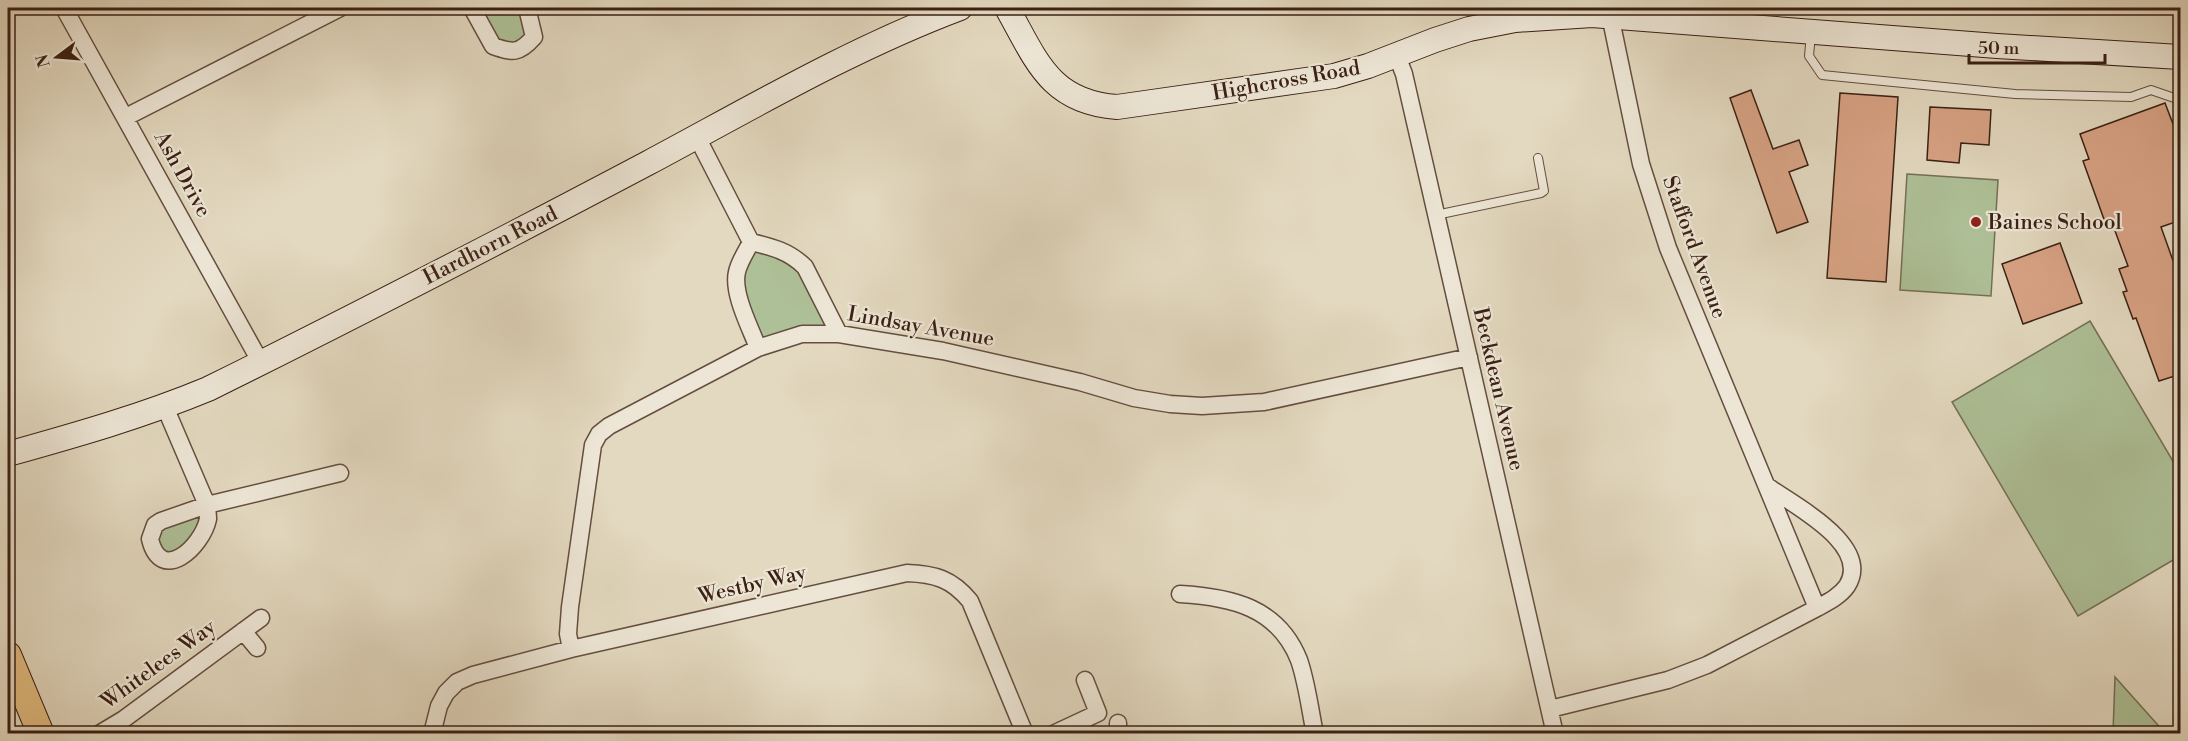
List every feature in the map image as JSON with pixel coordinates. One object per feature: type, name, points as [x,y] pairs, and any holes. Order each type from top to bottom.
[{"type":"main road","points":[[8,655],[41,734]]},
{"type":"street","name":"Ash Drive","points":[[64,8],[261,363]]},
{"type":"street","points":[[126,117],[340,8]]},
{"type":"street","points":[[472,8],[493,46],[510,52],[524,49],[534,37],[527,8]]},
{"type":"street","name":"Highcross Road","points":[[1007,8],[1044,73],[1053,83],[1064,91],[1098,105],[1126,106],[1334,76],[1397,56],[1453,34],[1515,20],[1555,16],[1610,15],[1997,46],[2181,57]]},
{"type":"street","name":"Hardhorn Road","points":[[8,454],[98,429],[165,407],[208,389],[697,137],[812,74],[946,10]]},
{"type":"street","name":"Stafford Avenue","points":[[1610,15],[1631,121],[1655,209],[1684,288],[1817,608]]},
{"type":"street","name":"Beckdean Avenue","points":[[1397,56],[1404,74],[1437,215],[1555,734]]},
{"type":"street","points":[[697,137],[751,242],[779,249],[797,259],[805,267],[839,334]]},
{"type":"street","points":[[751,242],[737,271],[736,283],[738,295],[758,348]]},
{"type":"street","name":"Lindsay Avenue","points":[[571,649],[568,634],[570,607],[593,445],[599,434],[609,426],[758,348],[802,334],[839,334],[943,351],[1069,379],[1134,398],[1202,406],[1264,402],[1469,357]]},
{"type":"street","points":[[165,407],[207,505],[340,473]]},
{"type":"street","points":[[1550,709],[1668,680],[1697,669],[1739,650],[1836,597],[1851,576],[1852,562],[1846,547],[1836,534],[1766,485]]},
{"type":"street","name":"Westby Way","points":[[432,734],[439,706],[446,693],[457,682],[473,675],[571,649],[907,573],[928,573],[945,580],[960,590],[970,601],[1025,734]]},
{"type":"street","points":[[1180,594],[1228,599],[1248,606],[1275,625],[1299,660],[1315,734]]},
{"type":"street","name":"Whitelees Way","points":[[99,734],[124,719],[261,618]]},
{"type":"street","name":"Whitelees Way","points":[[243,631],[257,648]]},
{"type":"street","points":[[1053,734],[1098,713],[1085,680]]},
{"type":"lane","points":[[1811,30],[1809,56],[1822,75],[2015,94],[2131,98],[2151,90],[2181,100]]},
{"type":"lane","points":[[1437,215],[1541,193],[1544,191],[1544,185],[1538,159]]},
{"type":"green space","points":[[472,8],[527,8],[524,49],[493,46]]},
{"type":"green space","points":[[1907,174],[1998,180],[1991,296],[1900,290]]},
{"type":"green space","points":[[751,242],[789,253],[839,334],[758,348],[737,271]]},
{"type":"green space","points":[[2090,321],[2180,473],[2180,556],[2078,616],[1952,402]]},
{"type":"green space","points":[[207,505],[200,536],[164,559],[152,530]]},
{"type":"green space","points":[[2115,677],[2165,733],[2113,733]]},
{"type":"building","points":[[1751,90],[1773,149],[1799,140],[1808,165],[1789,172],[1808,222],[1777,233],[1730,98]]},
{"type":"building","points":[[1840,93],[1898,97],[1886,282],[1827,278]]},
{"type":"building","points":[[2165,103],[2181,145],[2181,220],[2161,227],[2181,283],[2181,374],[2159,381],[2136,318],[2133,319],[2123,292],[2127,291],[2119,269],[2128,266],[2111,220],[2105,222],[2083,161],[2089,159],[2080,134]]},
{"type":"building","points":[[1930,107],[1991,110],[1989,145],[1961,143],[1959,163],[1927,160]]},
{"type":"building","points":[[2060,243],[2082,303],[2023,324],[2002,264]]},
{"type":"place","name":"Baines School","points":[[1976,222]]}]
